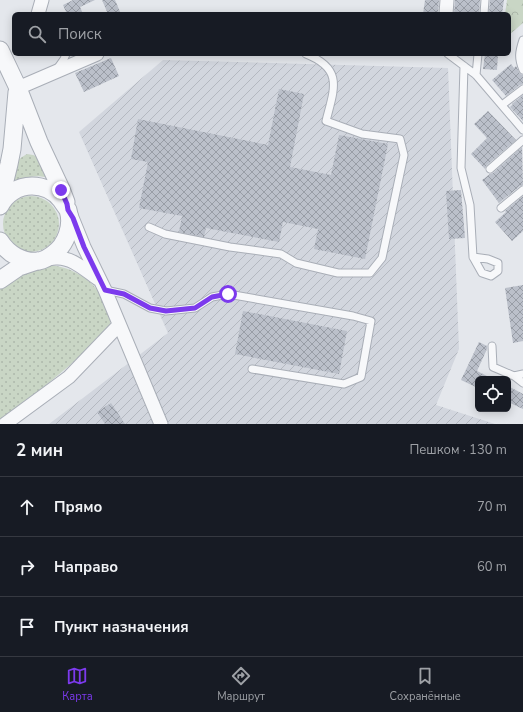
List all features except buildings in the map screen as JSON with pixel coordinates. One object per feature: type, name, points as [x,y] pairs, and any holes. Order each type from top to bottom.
[{"type":"street","points":[[39,12],[42,0]]},
{"type":"street","points":[[446,12],[448,0]]},
{"type":"street","points":[[0,50],[18,88],[39,142],[67,204],[69,218],[68,230],[64,242],[55,252],[40,260],[19,267],[0,280]]},
{"type":"street","points":[[18,88],[92,56]]},
{"type":"street","points":[[0,201],[14,137],[18,88]]},
{"type":"street","points":[[0,206],[2,201],[7,196],[16,190],[27,186],[38,186],[48,189],[58,196],[73,218],[84,247],[103,285],[161,424]]},
{"type":"street","points":[[0,241],[4,247],[14,255],[26,260],[57,258],[70,261],[85,269],[103,285]]},
{"type":"street","points":[[5,424],[69,377],[119,325]]},
{"type":"lane","points":[[484,12],[485,0]]},
{"type":"lane","points":[[523,40],[519,52],[523,70]]},
{"type":"lane","points":[[54,72],[64,60],[65,56]]},
{"type":"lane","points":[[149,227],[165,234],[230,247],[282,254],[296,263],[338,272],[370,273],[382,258],[404,155],[400,140],[362,134],[326,121],[333,93],[334,82],[331,71],[317,58],[312,56]]},
{"type":"lane","points":[[451,56],[476,75],[523,130]]},
{"type":"lane","points":[[476,75],[478,56]]},
{"type":"lane","points":[[464,66],[461,168],[470,206],[473,257]]},
{"type":"lane","points":[[502,105],[523,89]]},
{"type":"lane","points":[[490,169],[523,140]]},
{"type":"lane","points":[[501,208],[523,190]]},
{"type":"lane","points":[[103,285],[150,308],[166,311],[195,308],[212,297],[228,294],[353,316],[371,322],[361,377],[344,384],[252,369]]},
{"type":"lane","points":[[492,346],[493,367],[514,376],[523,383]]},
{"type":"lane","points":[[514,376],[523,374]]},
{"type":"shaded area","points":[[163,60],[448,68],[459,349],[436,405],[495,424],[49,424],[168,333],[79,132]]},
{"type":"green space","points":[[507,0],[523,0],[523,23],[511,33],[511,12],[505,12]]},
{"type":"green space","points":[[27,154],[38,157],[50,178],[38,176],[29,177],[20,181],[11,188],[17,161]]},
{"type":"green space","points":[[31,196],[42,198],[51,204],[57,213],[59,224],[57,235],[51,244],[42,250],[31,252],[20,250],[11,244],[5,235],[3,224],[5,213],[11,204],[20,198]]},
{"type":"green space","points":[[48,265],[63,267],[77,273],[90,282],[100,294],[111,321],[108,329],[70,365],[45,386],[0,419],[0,288],[22,273]]},
{"type":"route","points":[[61,190],[84,247],[105,290],[124,294],[150,308],[166,311],[195,308],[212,297],[228,294]]}]
